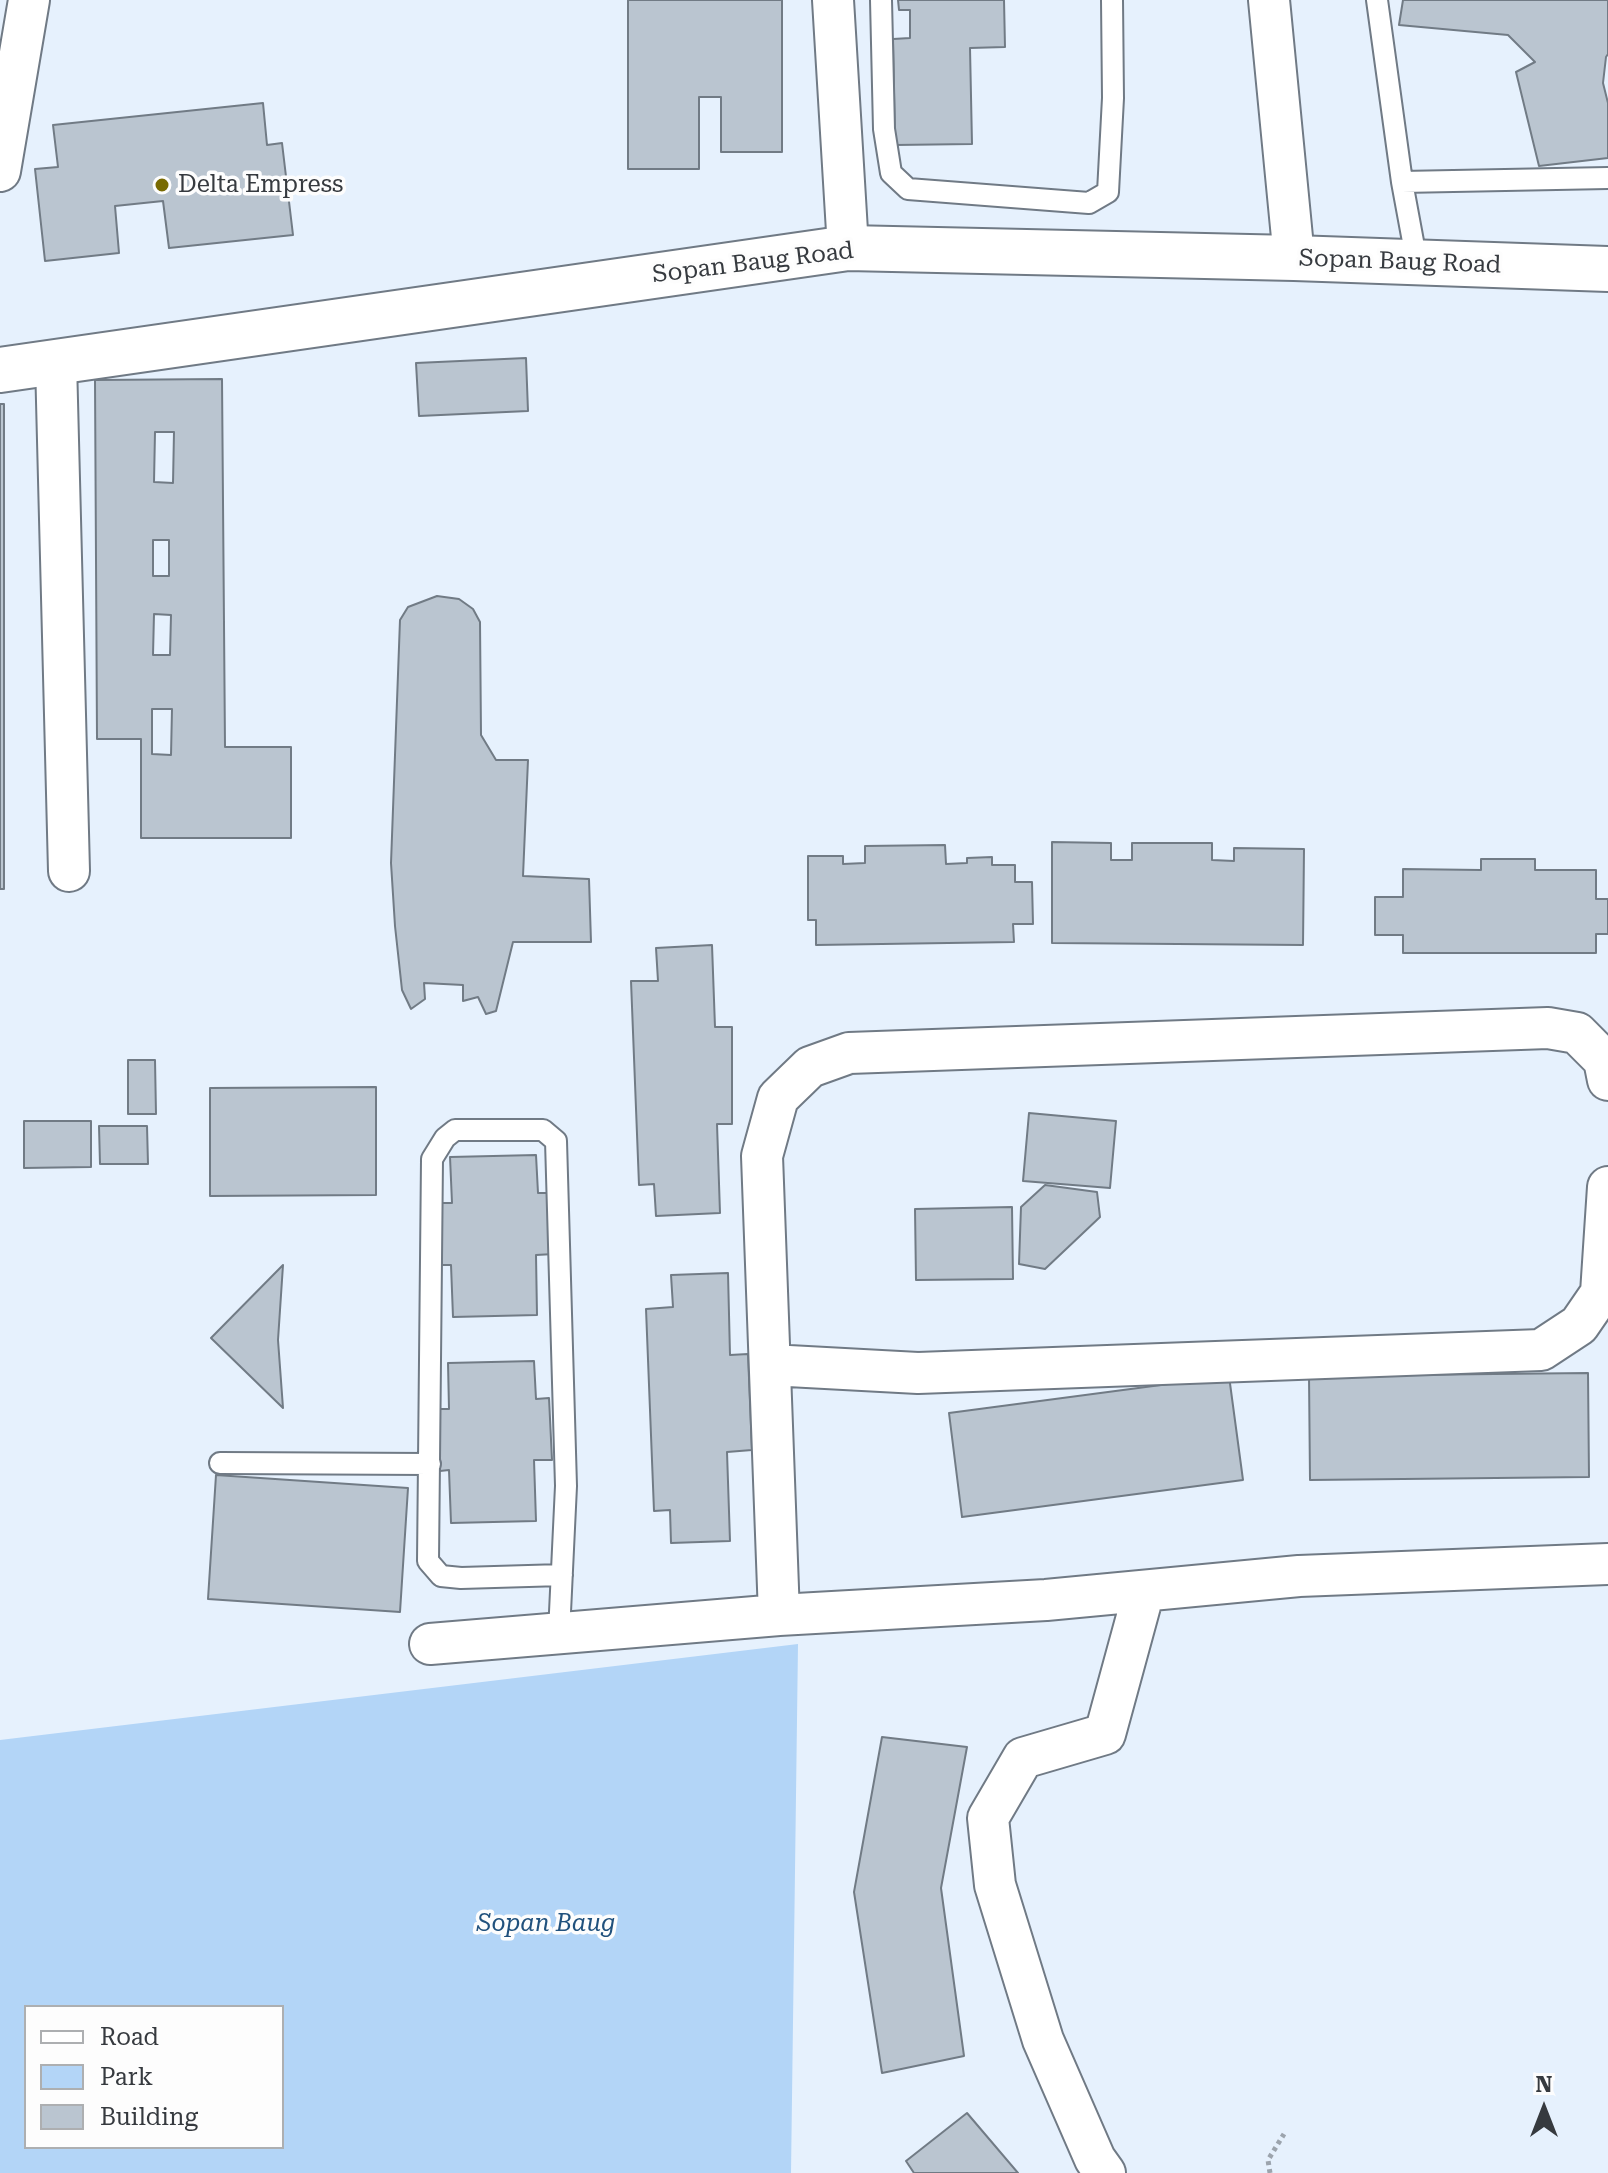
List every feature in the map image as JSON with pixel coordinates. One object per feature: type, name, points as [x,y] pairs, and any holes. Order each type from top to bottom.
[{"type":"street","points":[[0,171],[29,0]]},
{"type":"street","points":[[833,0],[848,248]]},
{"type":"street","points":[[1269,0],[1294,258]]},
{"type":"street","name":"Sopan Baug Road","points":[[0,370],[848,248],[1608,269]]},
{"type":"street","points":[[56,362],[69,871]]},
{"type":"street","points":[[779,1615],[762,1156],[778,1098],[810,1067],[849,1053],[1548,1028],[1577,1033],[1604,1060],[1608,1080]]},
{"type":"street","points":[[770,1365],[918,1373],[1541,1350],[1579,1325],[1601,1293],[1608,1187]]},
{"type":"street","points":[[430,1644],[779,1615],[1046,1600],[1299,1576],[1608,1564]]},
{"type":"street","points":[[1105,2173],[1095,2159],[1043,2040],[995,1885],[988,1818],[1023,1758],[1105,1734],[1144,1591]]},
{"type":"lane","points":[[881,0],[884,129],[891,173],[908,189],[1089,203],[1108,192],[1113,98],[1112,0]]},
{"type":"lane","points":[[1377,0],[1402,182],[1417,263]]},
{"type":"lane","points":[[1402,182],[1608,178]]},
{"type":"lane","points":[[559,1633],[562,1575],[566,1486],[556,1141],[543,1130],[455,1130],[445,1138],[432,1159],[428,1561],[441,1576],[562,1575]]},
{"type":"lane","points":[[220,1463],[430,1464]]},
{"type":"path","points":[[1270,2173],[1268,2160],[1284,2134]]},
{"type":"green space","name":"Sopan Baug","points":[[798,1644],[791,2173],[0,2173],[0,1740]]},
{"type":"building","points":[[628,0],[782,0],[782,152],[721,152],[721,97],[699,97],[699,169],[628,169]]},
{"type":"building","points":[[898,0],[1004,0],[1005,47],[970,48],[972,144],[895,145],[893,39],[910,38],[910,10],[899,10]]},
{"type":"building","points":[[1403,0],[1608,0],[1608,54],[1603,83],[1608,103],[1608,158],[1539,166],[1516,72],[1535,62],[1508,35],[1399,25]]},
{"type":"building","name":"Delta Empress","points":[[263,103],[267,145],[282,143],[293,235],[169,248],[163,201],[115,206],[119,253],[45,261],[35,169],[58,167],[53,125]]},
{"type":"building","points":[[526,358],[528,411],[419,416],[416,363]]},
{"type":"building","points":[[222,379],[225,747],[291,747],[291,838],[141,838],[141,739],[97,739],[95,380]],"holes":[[[155,432],[174,432],[173,483],[154,482]],[[153,540],[169,540],[169,576],[153,576]],[[154,614],[171,615],[170,655],[153,655]],[[152,709],[172,709],[171,755],[152,754]]]},
{"type":"building","points":[[0,404],[4,404],[4,889],[0,889]]},
{"type":"building","points":[[437,596],[459,599],[473,609],[480,622],[481,735],[496,760],[528,760],[523,876],[589,879],[591,942],[513,942],[496,1011],[486,1014],[478,997],[463,1001],[463,985],[424,983],[425,999],[411,1009],[402,990],[391,863],[400,620],[408,607]]},
{"type":"building","points":[[1052,842],[1111,843],[1111,860],[1132,860],[1132,843],[1212,843],[1212,860],[1234,861],[1234,848],[1304,849],[1303,945],[1052,943]]},
{"type":"building","points":[[945,845],[946,864],[967,863],[967,858],[992,857],[992,865],[1015,865],[1015,882],[1032,882],[1033,924],[1013,924],[1014,942],[816,945],[816,920],[808,920],[808,856],[843,856],[843,864],[865,863],[865,846]]},
{"type":"building","points":[[1481,859],[1535,859],[1535,870],[1596,870],[1596,899],[1608,899],[1608,934],[1596,934],[1596,953],[1403,953],[1403,935],[1375,935],[1375,897],[1403,897],[1403,869],[1481,870]]},
{"type":"building","points":[[712,945],[715,1027],[732,1027],[732,1124],[717,1124],[720,1213],[656,1216],[654,1184],[639,1185],[631,981],[658,981],[656,948]]},
{"type":"building","points":[[128,1060],[155,1060],[156,1114],[128,1114]]},
{"type":"building","points":[[376,1087],[376,1195],[210,1196],[210,1088]]},
{"type":"building","points":[[1029,1113],[1116,1121],[1110,1188],[1023,1181]]},
{"type":"building","points":[[24,1121],[91,1121],[91,1167],[24,1168]]},
{"type":"building","points":[[99,1126],[147,1126],[148,1164],[100,1164]]},
{"type":"building","points":[[536,1155],[538,1193],[552,1193],[554,1254],[536,1255],[537,1315],[453,1317],[451,1265],[442,1265],[441,1203],[452,1203],[450,1157]]},
{"type":"building","points":[[1045,1185],[1097,1192],[1100,1217],[1045,1269],[1019,1264],[1021,1207]]},
{"type":"building","points":[[1012,1207],[1013,1279],[916,1280],[915,1209]]},
{"type":"building","points":[[283,1265],[278,1340],[283,1408],[211,1338]]},
{"type":"building","points":[[728,1273],[730,1355],[748,1354],[752,1450],[727,1452],[730,1541],[671,1543],[670,1510],[654,1511],[646,1309],[673,1307],[671,1275]]},
{"type":"building","points":[[534,1361],[536,1399],[549,1398],[552,1460],[534,1460],[536,1521],[451,1523],[449,1470],[440,1471],[439,1409],[449,1409],[448,1363]]},
{"type":"building","points":[[1588,1373],[1589,1477],[1310,1480],[1309,1376]]},
{"type":"building","points":[[1229,1376],[1243,1480],[962,1517],[949,1413]]},
{"type":"building","points":[[216,1475],[408,1488],[400,1612],[208,1599]]},
{"type":"building","points":[[882,1737],[967,1747],[941,1888],[964,2056],[882,2073],[854,1892]]},
{"type":"building","points":[[967,2113],[1018,2173],[914,2173],[906,2161]]},
{"type":"place","name":"Delta Empress","points":[[162,185]]}]
